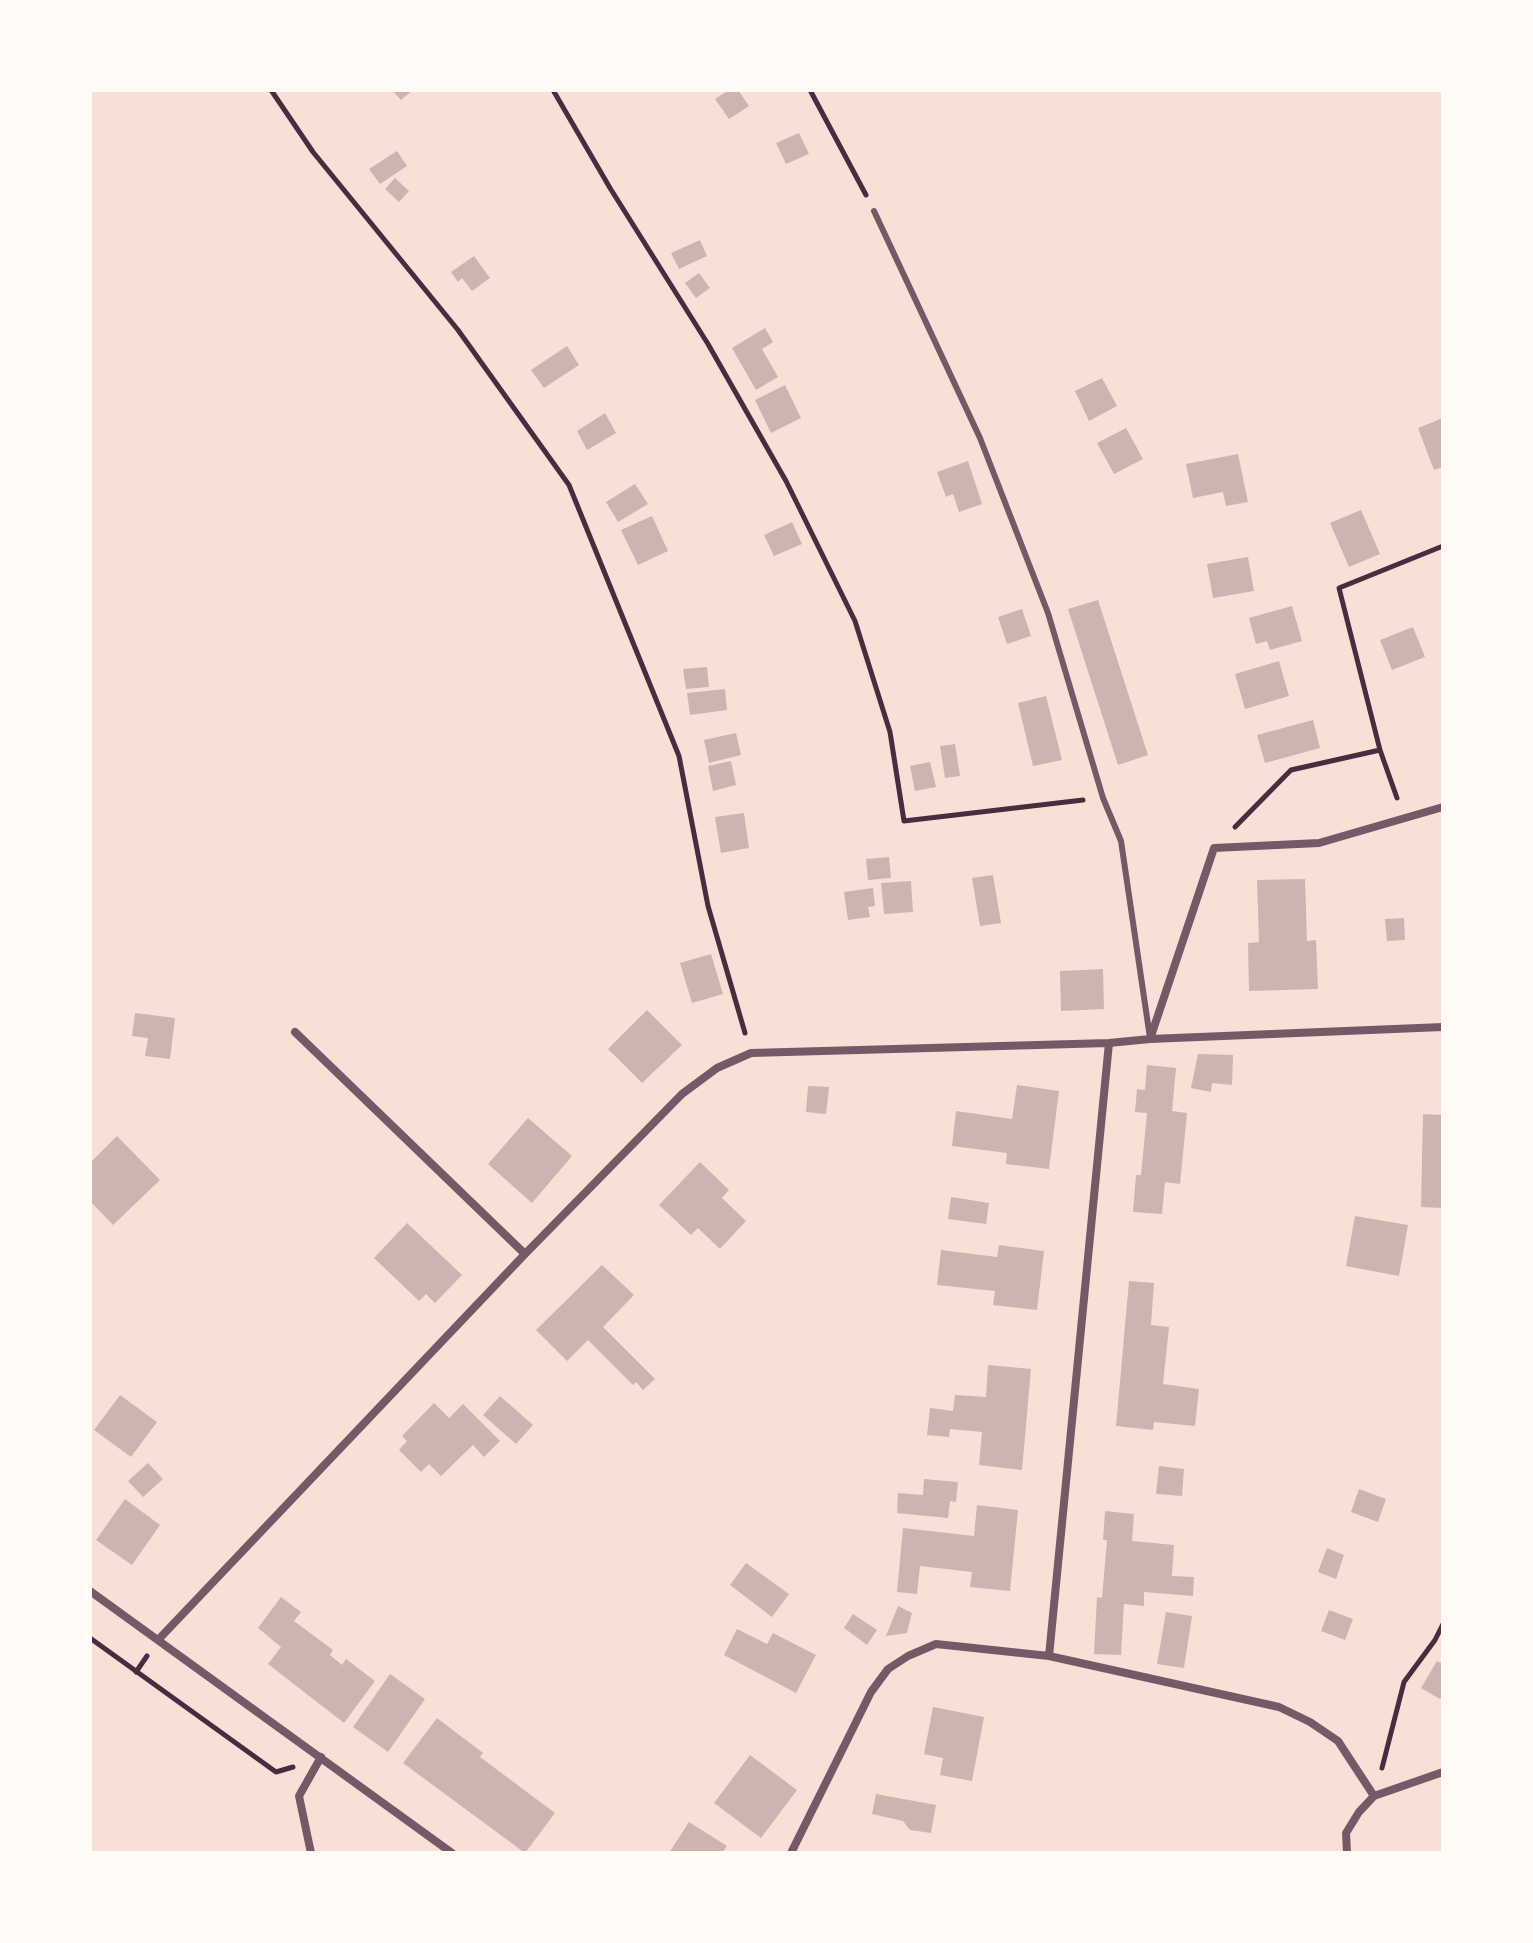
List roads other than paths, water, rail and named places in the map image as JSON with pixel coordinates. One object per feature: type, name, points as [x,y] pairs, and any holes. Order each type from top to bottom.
[{"type":"street","points":[[1150,1039],[1214,848],[1319,843],[1443,807]]},
{"type":"street","points":[[158,1640],[525,1254],[682,1094],[717,1068],[751,1053],[1109,1043],[1443,1027]]},
{"type":"street","points":[[295,1032],[525,1254]]},
{"type":"street","points":[[1049,1656],[1109,1043]]},
{"type":"street","points":[[90,1591],[452,1853]]},
{"type":"street","points":[[791,1853],[871,1692],[888,1669],[936,1644],[1049,1656],[1279,1707],[1310,1722],[1338,1741],[1374,1796]]},
{"type":"street","points":[[311,1853],[299,1796],[321,1757]]},
{"type":"street","points":[[1347,1853],[1346,1833],[1374,1796],[1437,1777],[1443,1772]]},
{"type":"lane","points":[[874,211],[985,453],[1048,613],[1103,798],[1121,841],[1150,1039]]}]
